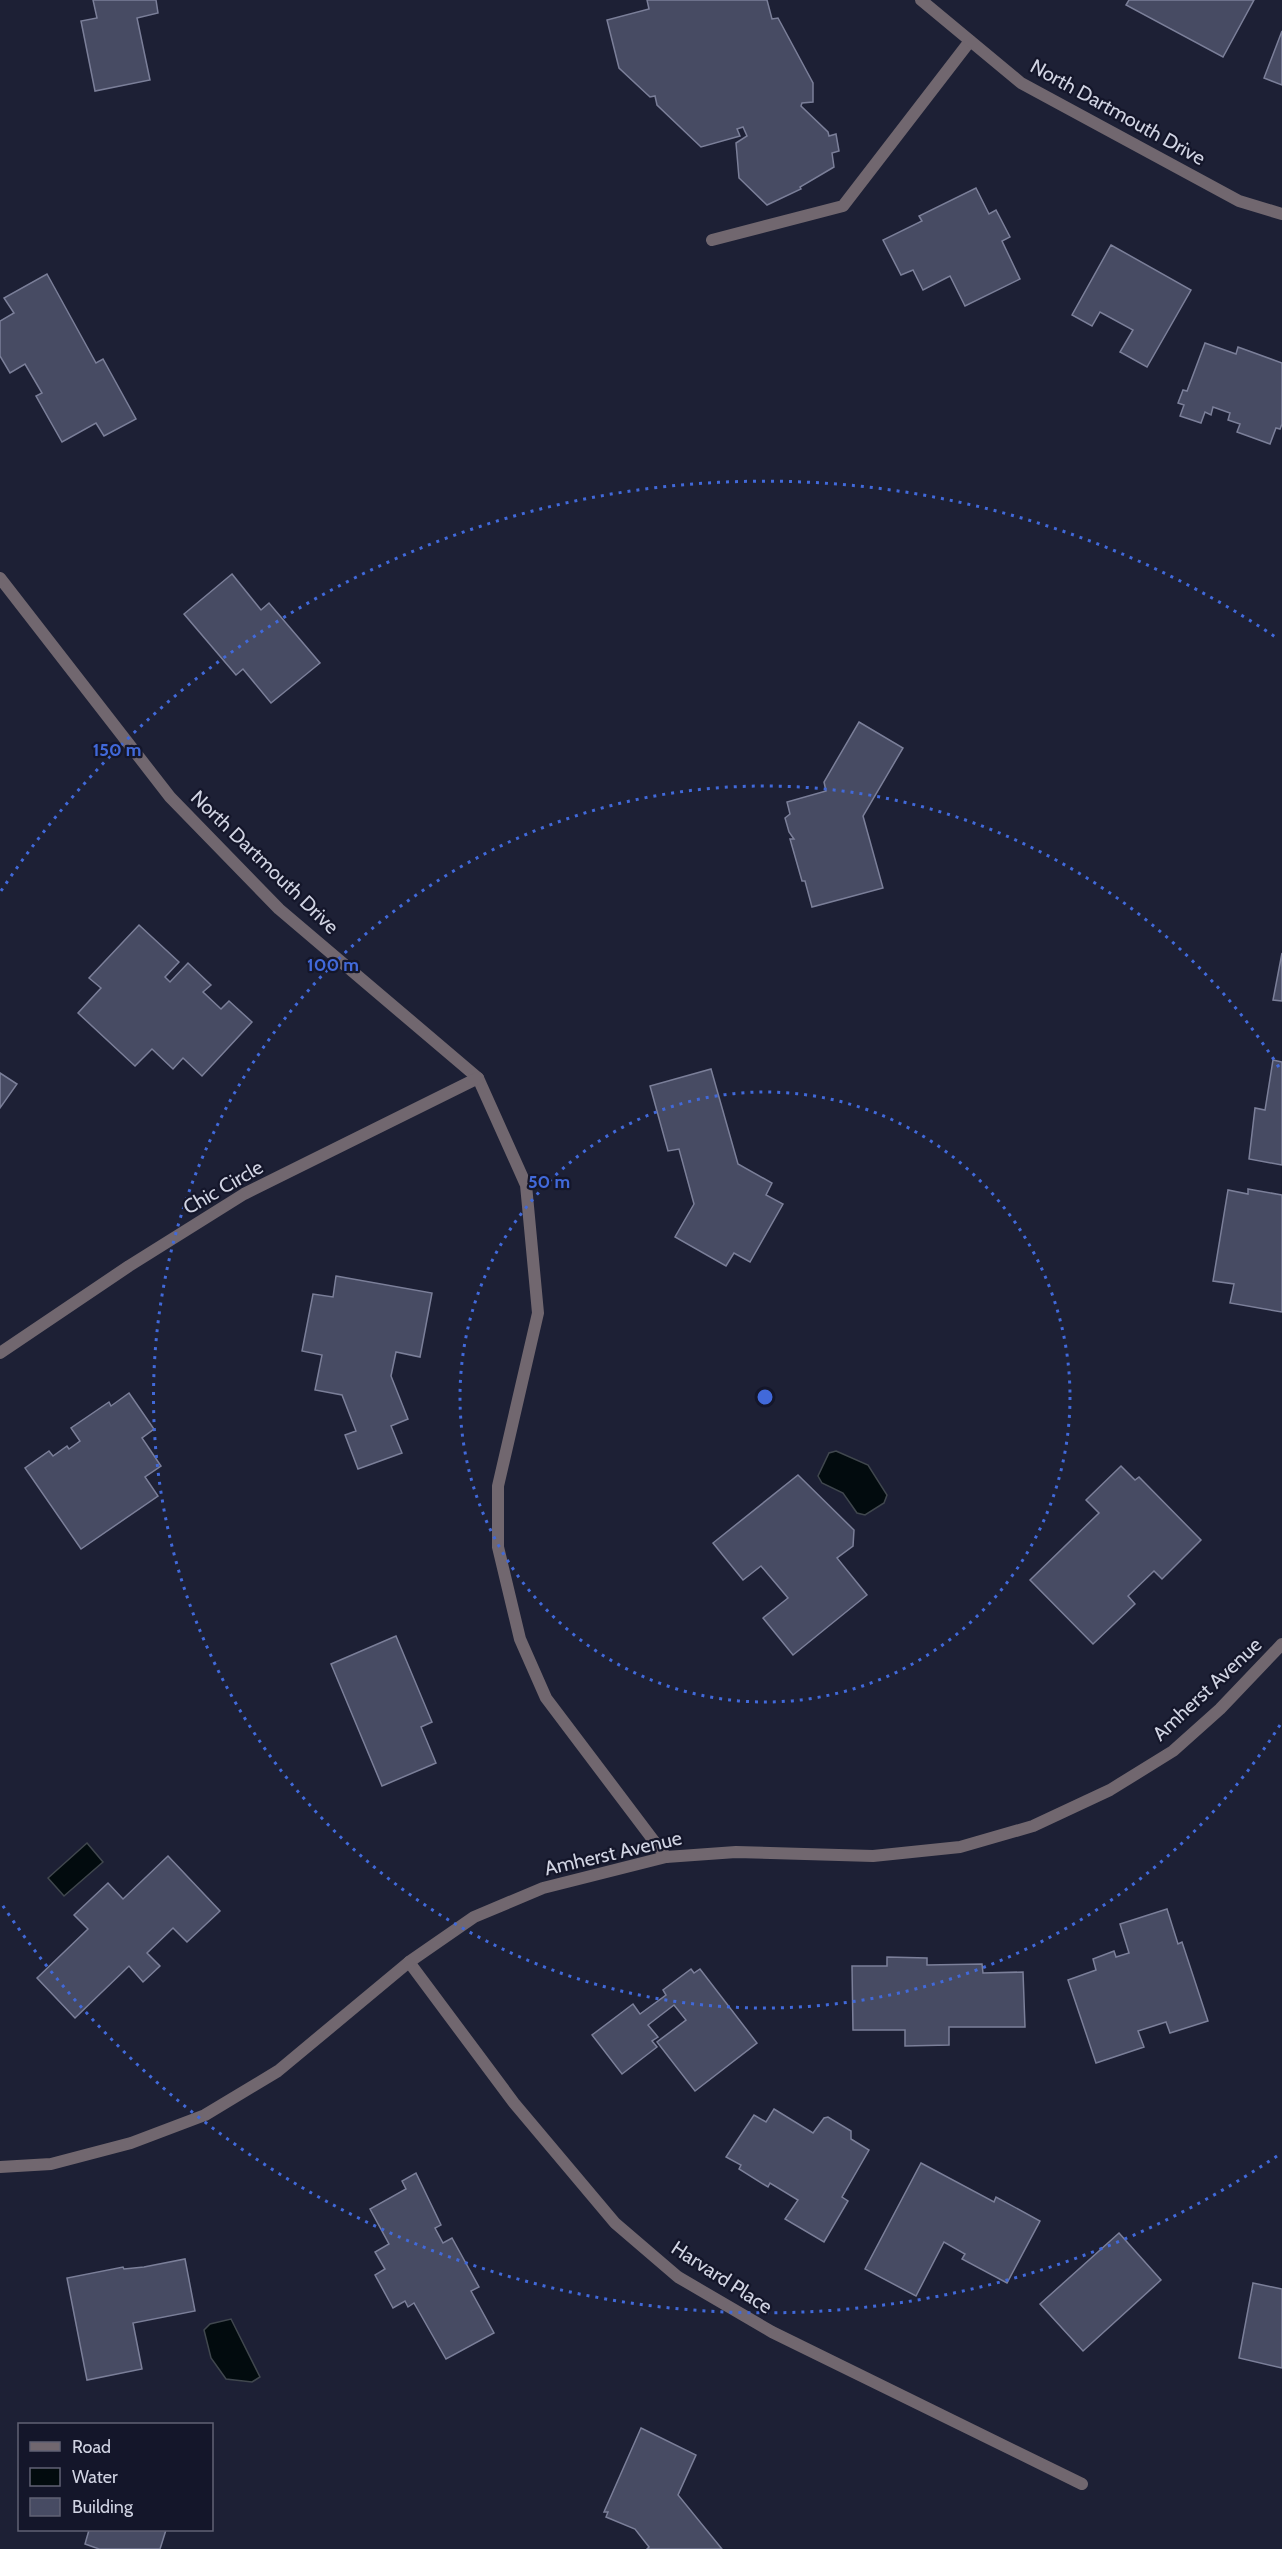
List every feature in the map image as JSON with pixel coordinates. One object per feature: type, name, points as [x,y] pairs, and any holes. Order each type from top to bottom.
[{"type":"street","name":"North Dartmouth Drive","points":[[921,0],[1021,83],[1239,201],[1282,214]]},
{"type":"street","points":[[712,240],[843,206],[970,41]]},
{"type":"street","name":"North Dartmouth Drive","points":[[0,578],[170,797],[279,909],[478,1078],[526,1185],[538,1313],[498,1485],[498,1547],[503,1570],[520,1638],[546,1698],[666,1857]]},
{"type":"street","name":"Chic Circle","points":[[0,1353],[129,1266],[244,1194],[478,1078]]},
{"type":"street","name":"Amherst Avenue","points":[[0,2167],[51,2164],[131,2143],[205,2115],[278,2071],[409,1962],[474,1917],[543,1888],[666,1857],[736,1852],[873,1856],[960,1847],[1034,1826],[1110,1790],[1173,1751],[1280,1651]]},
{"type":"street","name":"Harvard Place","points":[[409,1962],[514,2103],[615,2223],[678,2277],[772,2332],[1082,2484]]},
{"type":"water","points":[[836,1451],[868,1465],[887,1495],[884,1503],[865,1515],[857,1513],[843,1493],[822,1483],[818,1476],[829,1453]]},
{"type":"water","points":[[87,1843],[103,1862],[64,1896],[48,1878]]},
{"type":"water","points":[[231,2319],[260,2377],[252,2382],[226,2379],[211,2358],[204,2330],[210,2324]]},
{"type":"building","points":[[93,0],[156,0],[158,13],[137,18],[150,80],[95,91],[81,21],[97,18]]},
{"type":"building","points":[[647,0],[767,0],[772,19],[778,18],[813,83],[813,102],[802,103],[801,106],[828,132],[829,136],[836,134],[839,151],[832,153],[834,167],[800,187],[801,189],[767,205],[739,178],[736,143],[747,136],[743,127],[737,129],[740,136],[701,147],[657,105],[655,96],[650,97],[619,68],[607,20],[649,9]]},
{"type":"building","points":[[1129,0],[1254,0],[1223,57],[1126,5]]},
{"type":"building","points":[[1282,31],[1282,85],[1264,78]]},
{"type":"building","points":[[976,188],[989,214],[996,210],[1010,237],[1002,241],[1020,279],[965,306],[950,276],[923,290],[913,270],[901,275],[883,240],[922,221],[919,216]]},
{"type":"building","points":[[1111,245],[1191,290],[1147,367],[1120,352],[1133,330],[1100,312],[1092,326],[1072,315]]},
{"type":"building","points":[[47,274],[96,363],[103,359],[136,419],[104,436],[96,423],[62,442],[36,396],[42,393],[25,364],[10,373],[0,356],[0,321],[14,313],[4,298]]},
{"type":"building","points":[[1205,343],[1236,354],[1238,347],[1282,363],[1282,424],[1280,429],[1276,428],[1270,444],[1237,432],[1240,424],[1228,420],[1230,413],[1213,407],[1211,415],[1205,412],[1201,423],[1180,416],[1184,405],[1178,403],[1183,390],[1187,391]]},
{"type":"building","points":[[232,574],[261,610],[269,603],[320,663],[271,703],[243,669],[236,675],[184,614]]},
{"type":"building","points":[[859,722],[903,748],[863,816],[883,888],[812,907],[790,839],[794,839],[789,832],[785,818],[790,814],[787,802],[826,791],[824,782]]},
{"type":"building","points":[[139,925],[179,962],[165,977],[170,982],[188,963],[211,985],[203,992],[221,1009],[229,1001],[252,1022],[202,1076],[183,1058],[173,1069],[152,1049],[135,1066],[78,1013],[101,988],[89,978]]},
{"type":"building","points":[[1282,953],[1282,1001],[1273,1000]]},
{"type":"building","points":[[1273,1060],[1282,1062],[1282,1165],[1249,1159],[1255,1108],[1265,1110]]},
{"type":"building","points":[[711,1069],[738,1164],[772,1183],[766,1195],[783,1204],[750,1262],[734,1253],[726,1266],[675,1237],[694,1204],[679,1149],[668,1151],[650,1086]]},
{"type":"building","points":[[0,1073],[17,1084],[0,1108]]},
{"type":"building","points":[[1248,1189],[1282,1195],[1282,1312],[1230,1303],[1234,1284],[1213,1281],[1228,1190],[1248,1194]]},
{"type":"building","points":[[336,1276],[432,1293],[420,1357],[396,1352],[391,1376],[408,1419],[391,1426],[402,1453],[358,1469],[345,1435],[356,1431],[342,1395],[315,1390],[322,1355],[302,1351],[313,1294],[333,1297]]},
{"type":"building","points":[[129,1393],[154,1429],[142,1438],[161,1466],[145,1477],[158,1496],[81,1549],[25,1468],[49,1451],[53,1456],[67,1446],[69,1449],[80,1441],[71,1428],[109,1402],[111,1406]]},
{"type":"building","points":[[1121,1466],[1135,1480],[1139,1477],[1201,1540],[1162,1579],[1154,1571],[1128,1596],[1135,1604],[1093,1644],[1030,1580],[1099,1513],[1086,1500]]},
{"type":"building","points":[[798,1475],[854,1530],[853,1546],[837,1558],[867,1595],[793,1655],[763,1618],[788,1598],[761,1566],[743,1580],[713,1543]]},
{"type":"building","points":[[396,1636],[432,1722],[421,1727],[436,1763],[382,1786],[331,1664]]},
{"type":"building","points":[[168,1856],[220,1911],[187,1942],[173,1928],[147,1953],[160,1966],[143,1982],[129,1966],[75,2018],[37,1978],[88,1929],[74,1915],[108,1883],[123,1899]]},
{"type":"building","points":[[1167,1909],[1178,1944],[1182,1942],[1208,2021],[1170,2033],[1166,2022],[1138,2031],[1144,2047],[1096,2063],[1068,1980],[1096,1970],[1093,1959],[1114,1951],[1116,1957],[1129,1953],[1120,1924]]},
{"type":"building","points":[[887,1957],[927,1958],[927,1965],[982,1964],[983,1973],[1023,1972],[1025,2027],[949,2027],[949,2045],[905,2046],[905,2030],[853,2030],[852,1966],[887,1966]]},
{"type":"building","points":[[691,1969],[694,1973],[700,1969],[757,2043],[695,2091],[657,2042],[686,2020],[674,2005],[648,2025],[658,2037],[652,2041],[657,2047],[622,2074],[592,2035],[633,2004],[640,2014],[666,1995],[663,1990]]},
{"type":"building","points":[[774,2109],[813,2133],[824,2118],[828,2117],[851,2131],[851,2139],[869,2150],[842,2197],[848,2201],[824,2242],[785,2219],[798,2200],[770,2183],[768,2187],[739,2169],[741,2165],[726,2157],[754,2115],[766,2122]]},
{"type":"building","points":[[921,2163],[994,2202],[996,2197],[1040,2221],[1007,2283],[962,2259],[965,2254],[944,2242],[916,2296],[865,2269]]},
{"type":"building","points":[[416,2173],[441,2225],[435,2228],[443,2243],[452,2238],[479,2287],[471,2291],[494,2333],[446,2359],[414,2303],[408,2307],[405,2301],[393,2308],[375,2275],[385,2269],[375,2252],[389,2244],[370,2209],[406,2189],[402,2181]]},
{"type":"building","points":[[1119,2233],[1161,2280],[1083,2351],[1040,2304]]},
{"type":"building","points":[[185,2259],[195,2311],[133,2323],[142,2369],[87,2380],[67,2278],[123,2267],[124,2269],[144,2267]]},
{"type":"building","points":[[1253,2283],[1282,2289],[1282,2368],[1239,2358]]},
{"type":"building","points":[[641,2428],[696,2455],[678,2495],[722,2549],[647,2549],[649,2547],[635,2529],[606,2517],[608,2512],[604,2512]]},
{"type":"building","points":[[89,2531],[166,2531],[160,2549],[99,2549],[85,2544]]}]
